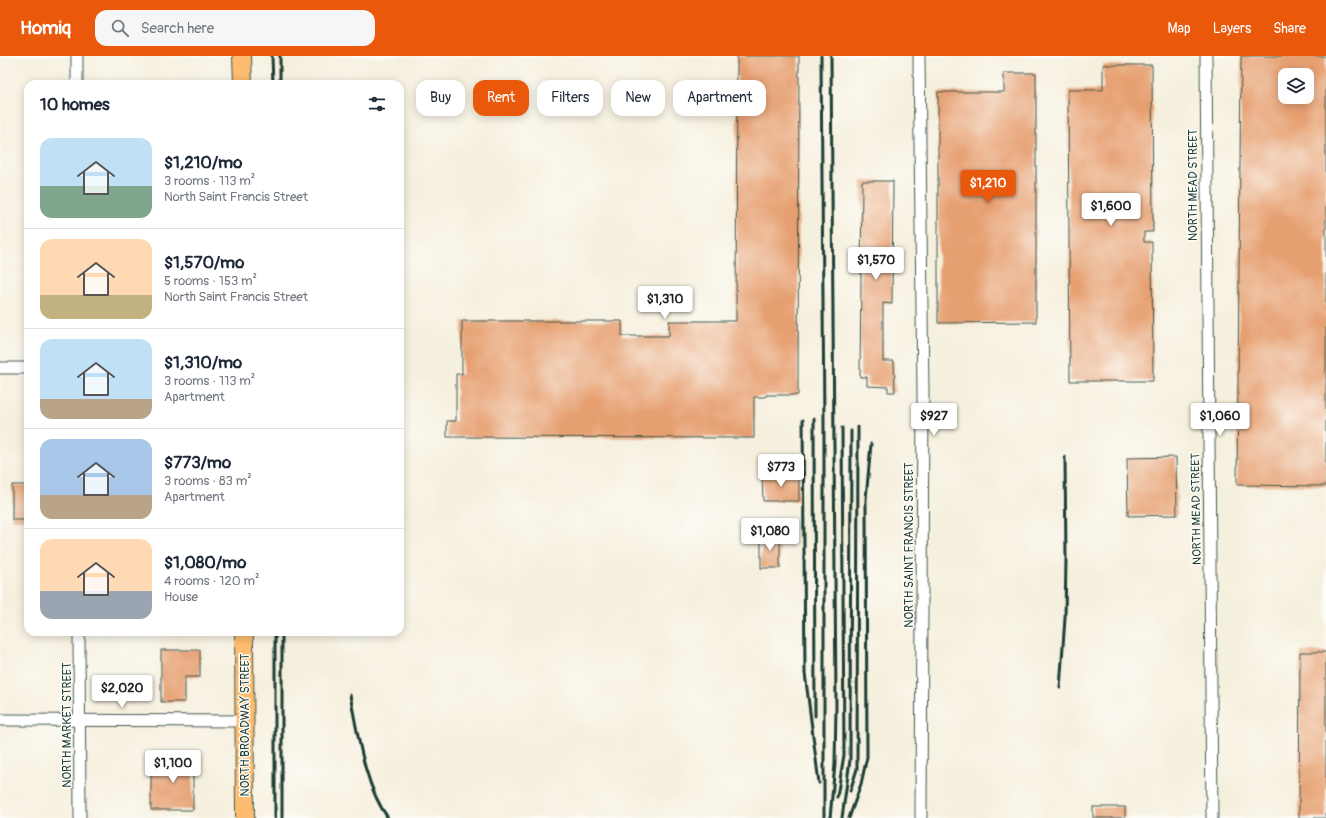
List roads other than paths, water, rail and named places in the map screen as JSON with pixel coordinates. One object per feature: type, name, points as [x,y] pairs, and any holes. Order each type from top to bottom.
[{"type":"main road","points":[[242,56],[243,80]]},
{"type":"main road","name":"NORTH BROADWAY STREET","points":[[244,636],[245,818]]},
{"type":"street","points":[[77,56],[77,80]]},
{"type":"street","name":"NORTH SAINT FRANCIS STREET","points":[[919,56],[923,392],[921,818]]},
{"type":"street","name":"NORTH MEAD STREET","points":[[1206,56],[1212,818]]},
{"type":"street","points":[[0,368],[24,368]]},
{"type":"street","name":"NORTH MARKET STREET","points":[[79,636],[80,818]]},
{"type":"street","points":[[0,720],[244,721]]},
{"type":"railway","points":[[272,56],[273,80]]},
{"type":"railway","points":[[280,56],[280,80]]},
{"type":"railway","points":[[821,56],[824,423],[824,818]]},
{"type":"railway","points":[[830,818],[835,764],[836,706],[831,56]]},
{"type":"railway","points":[[814,419],[815,716]]},
{"type":"railway","points":[[803,420],[805,673],[819,783]]},
{"type":"railway","points":[[850,791],[857,769],[858,427]]},
{"type":"railway","points":[[837,797],[844,755],[842,428]]},
{"type":"railway","points":[[842,818],[850,760],[851,431]]},
{"type":"railway","points":[[849,818],[861,784],[867,757],[866,499],[871,444]]},
{"type":"railway","points":[[1060,688],[1065,618],[1065,457]]},
{"type":"railway","points":[[275,636],[275,818]]},
{"type":"railway","points":[[282,636],[282,818]]},
{"type":"railway","points":[[350,695],[363,759],[373,790],[388,818]]}]
